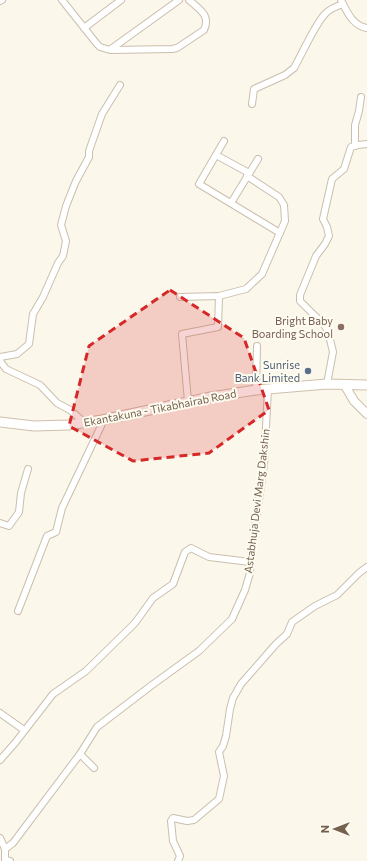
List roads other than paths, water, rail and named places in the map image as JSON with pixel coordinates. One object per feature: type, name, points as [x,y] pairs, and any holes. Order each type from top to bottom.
[{"type":"main road","name":"Ekantakuna - Tikabhairab Road","points":[[0,422],[34,426],[68,425],[102,420],[188,401],[256,390],[326,384],[367,385]]},
{"type":"street","points":[[84,28],[121,0]]},
{"type":"street","points":[[110,50],[179,0]]},
{"type":"street","points":[[64,1],[100,47],[110,50],[177,48],[204,30],[206,26],[207,20],[205,16],[189,0]]},
{"type":"street","points":[[252,104],[254,89],[289,72],[294,68],[318,23],[332,8],[342,2],[356,24],[367,28]]},
{"type":"street","points":[[0,357],[17,354],[29,344],[33,314],[43,297],[58,263],[63,256],[66,241],[61,225],[66,206],[76,182],[90,157],[89,151],[102,114],[120,85]]},
{"type":"street","points":[[355,146],[355,125],[361,97]]},
{"type":"street","points":[[224,141],[199,184],[280,233]]},
{"type":"street","points":[[326,384],[333,352],[328,331],[323,323],[300,301],[300,295],[316,256],[329,236],[323,219],[332,179],[344,169],[351,147],[367,144]]},
{"type":"street","points":[[180,297],[219,296],[246,288],[262,274],[285,221],[284,205],[279,197],[248,174],[216,155]]},
{"type":"street","points":[[232,203],[258,159]]},
{"type":"street","points":[[188,401],[182,334],[218,327],[219,296]]},
{"type":"street","points":[[256,390],[257,346]]},
{"type":"street","points":[[0,360],[6,370],[40,385],[57,403],[70,410],[85,423]]},
{"type":"street","points":[[344,384],[354,401],[367,414]]},
{"type":"street","name":"Astabhuja Devi Marg Dakshin","points":[[5,849],[13,843],[80,754],[98,727],[199,651],[232,619],[245,590],[250,573],[250,562],[264,465],[268,389]]},
{"type":"street","points":[[18,611],[47,536],[56,532],[62,508],[101,426],[102,420]]},
{"type":"street","points":[[0,523],[9,526],[19,512],[21,493],[28,469]]},
{"type":"street","points":[[0,760],[53,694],[86,671],[135,623],[153,598],[173,584],[185,552],[192,548],[209,557],[250,562]]},
{"type":"street","points":[[178,861],[180,856],[172,841],[171,821],[173,818],[187,821],[194,820],[219,800],[224,776],[219,752],[223,746],[226,736],[233,698],[241,684],[276,644],[287,634],[292,622],[315,606],[337,595],[367,567]]},
{"type":"street","points":[[0,713],[24,730]]},
{"type":"street","points":[[80,754],[94,768]]},
{"type":"street","points":[[0,838],[5,849],[6,860]]},
{"type":"place","name":"Bright Baby Boarding School","points":[[341,327]]},
{"type":"place","name":"Sunrise Bank Limited","points":[[308,371]]}]
